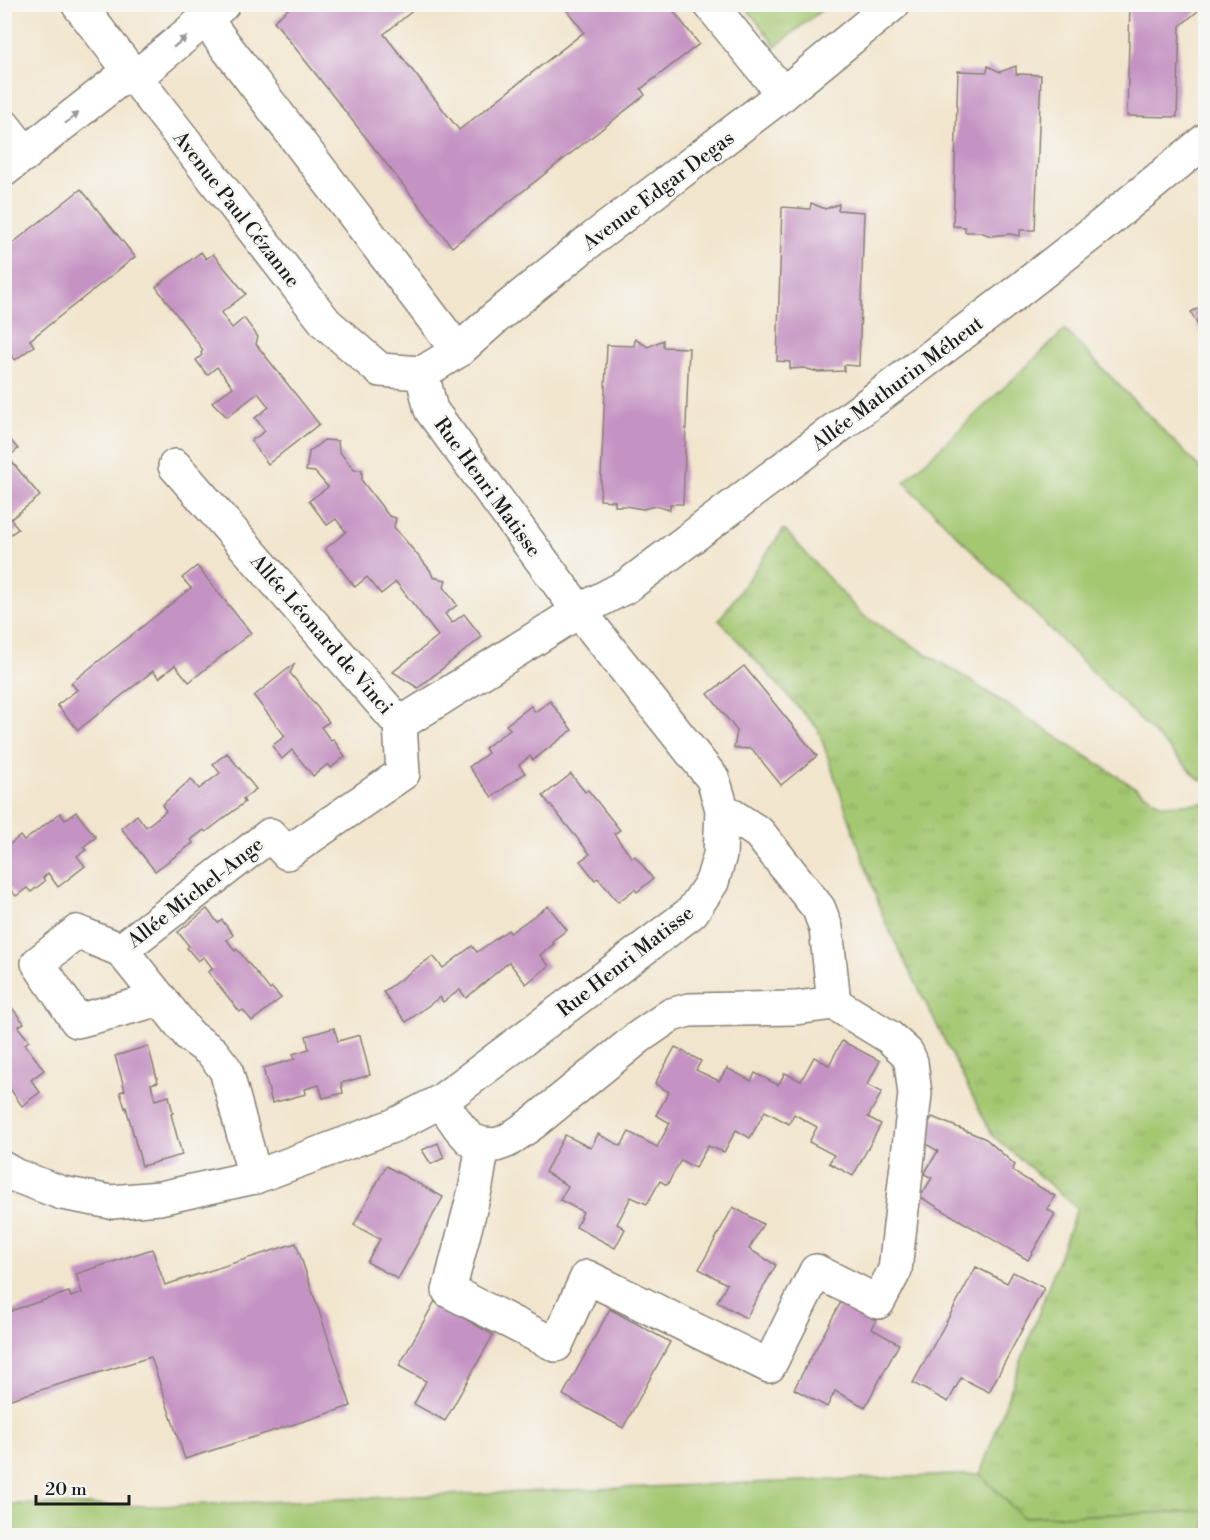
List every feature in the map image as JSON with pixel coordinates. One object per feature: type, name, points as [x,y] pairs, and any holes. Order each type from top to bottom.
[{"type":"street","name":"Avenue Paul Cézanne","points":[[78,4],[326,323],[380,370],[422,373]]},
{"type":"street","points":[[710,4],[783,94]]},
{"type":"street","name":"Avenue Edgar Degas","points":[[422,373],[458,351],[582,247],[783,94],[893,4]]},
{"type":"street","points":[[4,126],[15,162],[215,12],[458,351]]},
{"type":"street","name":"Allée Mathurin Méheut","points":[[579,611],[627,586],[1008,299],[1100,227],[1205,136]]},
{"type":"street","name":"Rue Henri Matisse","points":[[4,1169],[62,1193],[111,1202],[160,1198],[255,1177],[395,1125],[441,1101],[692,912],[712,882],[720,855],[722,809],[713,779],[579,611],[431,410],[422,373]]},
{"type":"street","name":"Allée Léonard de Vinci","points":[[175,466],[400,724],[579,611]]},
{"type":"street","name":"Allée Michel-Ange","points":[[121,950],[270,834],[287,853],[403,773],[400,724]]},
{"type":"street","points":[[722,809],[759,833],[819,909],[826,928],[834,1003]]},
{"type":"street","points":[[161,999],[77,1021],[38,963],[77,932],[121,950],[161,999],[190,1036],[212,1052],[226,1070],[255,1177]]},
{"type":"street","points":[[441,1101],[471,1140],[483,1144],[507,1141],[533,1123],[639,1037],[671,1015],[689,1010],[796,1008],[834,1003],[889,1037],[907,1053],[911,1062],[915,1094],[895,1270],[878,1302],[816,1271],[769,1366],[587,1277],[556,1345],[449,1291],[476,1186],[483,1144]]},
{"type":"green space","points":[[744,5],[828,5],[776,46]]},
{"type":"green space","points":[[1065,330],[1205,473],[1206,777],[1201,781],[904,482]]},
{"type":"green space","points":[[784,529],[862,615],[950,668],[1162,805],[1205,803],[1205,1511],[1022,1517],[980,1474],[1077,1208],[992,1135],[885,922],[818,729],[719,620]]},
{"type":"green space","points":[[980,1474],[1023,1517],[1206,1511],[1205,1536],[5,1536],[5,1504],[160,1506]]},
{"type":"building","points":[[294,4],[421,4],[384,34],[459,130],[584,32],[562,4],[668,4],[699,44],[641,89],[645,95],[452,247],[274,21]]},
{"type":"building","points":[[1130,4],[1206,4],[1180,26],[1177,117],[1127,116]]},
{"type":"building","points":[[988,66],[1000,72],[1016,66],[1016,74],[1041,75],[1035,230],[1020,230],[1020,236],[1010,234],[991,236],[980,232],[965,232],[965,227],[953,226],[958,71],[987,72]]},
{"type":"building","points":[[81,189],[135,257],[30,340],[34,346],[15,360],[4,346],[4,250]]},
{"type":"building","points":[[811,203],[825,209],[839,204],[838,210],[864,212],[859,366],[844,365],[844,371],[818,372],[804,368],[790,369],[790,362],[777,361],[782,207],[810,209]]},
{"type":"building","points":[[201,252],[206,259],[213,254],[246,294],[221,313],[232,328],[244,318],[258,337],[256,344],[319,424],[268,464],[251,441],[265,431],[255,418],[269,407],[258,393],[227,417],[212,402],[233,387],[217,367],[207,375],[196,360],[202,355],[203,350],[156,287]]},
{"type":"building","points":[[1206,304],[1206,341],[1191,312]]},
{"type":"building","points":[[635,339],[648,347],[663,340],[663,347],[689,348],[683,504],[670,504],[670,510],[655,506],[643,509],[615,506],[615,501],[600,500],[607,345],[634,346]]},
{"type":"building","points":[[4,432],[18,449],[8,457],[40,496],[11,519],[18,529],[4,539]]},
{"type":"building","points":[[324,440],[338,441],[339,451],[354,470],[362,470],[362,481],[389,516],[396,518],[394,527],[430,570],[433,577],[446,580],[444,587],[457,605],[445,614],[452,623],[464,614],[482,637],[418,688],[393,672],[438,636],[396,582],[381,594],[367,577],[355,587],[325,549],[346,532],[336,519],[327,525],[309,501],[328,487],[315,472],[306,471],[309,452]]},
{"type":"building","points":[[197,566],[251,633],[189,682],[175,665],[159,678],[153,671],[78,730],[57,705],[77,690],[71,683],[191,588],[182,578]]},
{"type":"building","points":[[295,663],[290,673],[329,722],[321,727],[345,756],[331,768],[328,764],[313,776],[292,750],[282,759],[272,746],[285,736],[254,696]]},
{"type":"building","points":[[744,666],[817,756],[781,785],[752,749],[734,748],[737,731],[708,694]]},
{"type":"building","points":[[550,701],[572,730],[533,760],[530,756],[519,765],[525,773],[492,797],[469,767],[488,753],[485,748],[510,729],[506,725],[531,706],[535,712]]},
{"type":"building","points":[[227,753],[256,789],[243,799],[245,802],[206,832],[204,830],[191,840],[193,843],[155,871],[121,828],[137,815],[146,827],[166,811],[162,805],[191,779],[199,789],[220,773],[213,764]]},
{"type":"building","points":[[571,774],[585,792],[588,790],[620,830],[614,834],[632,858],[635,856],[653,879],[637,892],[635,889],[618,902],[598,878],[595,880],[580,861],[590,854],[543,796]]},
{"type":"building","points":[[76,812],[96,837],[83,847],[86,850],[77,856],[85,866],[58,887],[48,873],[43,878],[45,881],[31,892],[27,888],[16,896],[4,882],[4,849],[20,836],[24,841],[60,813],[65,820]]},
{"type":"building","points":[[548,906],[567,930],[552,941],[554,944],[540,955],[549,966],[526,984],[509,962],[466,998],[460,990],[443,1002],[440,997],[406,1022],[383,992],[433,956],[443,968],[472,946],[477,952],[508,930],[510,933]]},
{"type":"building","points":[[207,909],[218,923],[222,920],[233,935],[227,940],[235,951],[237,949],[270,990],[272,988],[281,998],[252,1021],[243,1010],[240,1012],[208,972],[213,969],[204,957],[198,961],[178,932]]},
{"type":"building","points":[[12,1008],[24,1023],[18,1027],[29,1041],[25,1044],[44,1070],[31,1080],[40,1092],[22,1106],[4,1080],[4,1013]]},
{"type":"building","points":[[334,1028],[338,1041],[360,1035],[370,1075],[341,1083],[343,1093],[323,1098],[319,1085],[305,1089],[306,1094],[272,1103],[263,1068],[295,1059],[293,1054],[309,1049],[306,1036]]},
{"type":"building","points":[[842,1041],[880,1061],[867,1085],[882,1092],[868,1117],[881,1124],[853,1176],[829,1163],[834,1155],[809,1142],[817,1127],[794,1114],[789,1124],[765,1111],[750,1138],[736,1130],[724,1152],[708,1146],[695,1168],[681,1160],[667,1185],[660,1181],[647,1204],[631,1197],[617,1224],[625,1229],[615,1248],[576,1227],[583,1212],[560,1200],[568,1186],[545,1172],[565,1135],[591,1148],[598,1134],[621,1146],[629,1132],[657,1147],[670,1123],[656,1115],[669,1092],[655,1084],[675,1047],[701,1061],[696,1070],[719,1081],[727,1068],[751,1081],[755,1073],[778,1085],[785,1073],[801,1081],[814,1057],[829,1065]]},
{"type":"building","points":[[148,1046],[158,1082],[151,1084],[155,1100],[169,1096],[173,1113],[171,1114],[182,1155],[142,1166],[120,1092],[125,1090],[115,1056]]},
{"type":"building","points":[[932,1117],[986,1139],[1015,1165],[1012,1171],[1055,1196],[1047,1209],[1055,1214],[1028,1260],[920,1197],[932,1178],[924,1174],[938,1151],[919,1140]]},
{"type":"building","points":[[438,1143],[444,1158],[431,1164],[422,1150]]},
{"type":"building","points":[[386,1166],[443,1197],[398,1279],[367,1262],[380,1239],[354,1225]]},
{"type":"building","points":[[733,1207],[763,1224],[749,1249],[776,1265],[746,1318],[717,1302],[727,1284],[699,1269]]},
{"type":"building","points":[[296,1243],[351,1406],[185,1459],[151,1357],[4,1401],[4,1313],[69,1292],[71,1297],[82,1293],[76,1274],[152,1249],[165,1285]]},
{"type":"building","points":[[976,1267],[1007,1283],[1013,1272],[1044,1288],[989,1392],[961,1378],[948,1402],[913,1383]]},
{"type":"building","points":[[435,1301],[493,1335],[445,1421],[414,1404],[426,1381],[399,1366]]},
{"type":"building","points":[[841,1302],[876,1320],[872,1329],[899,1344],[865,1407],[835,1391],[827,1407],[794,1389]]},
{"type":"building","points":[[610,1309],[670,1342],[623,1428],[563,1395]]}]
